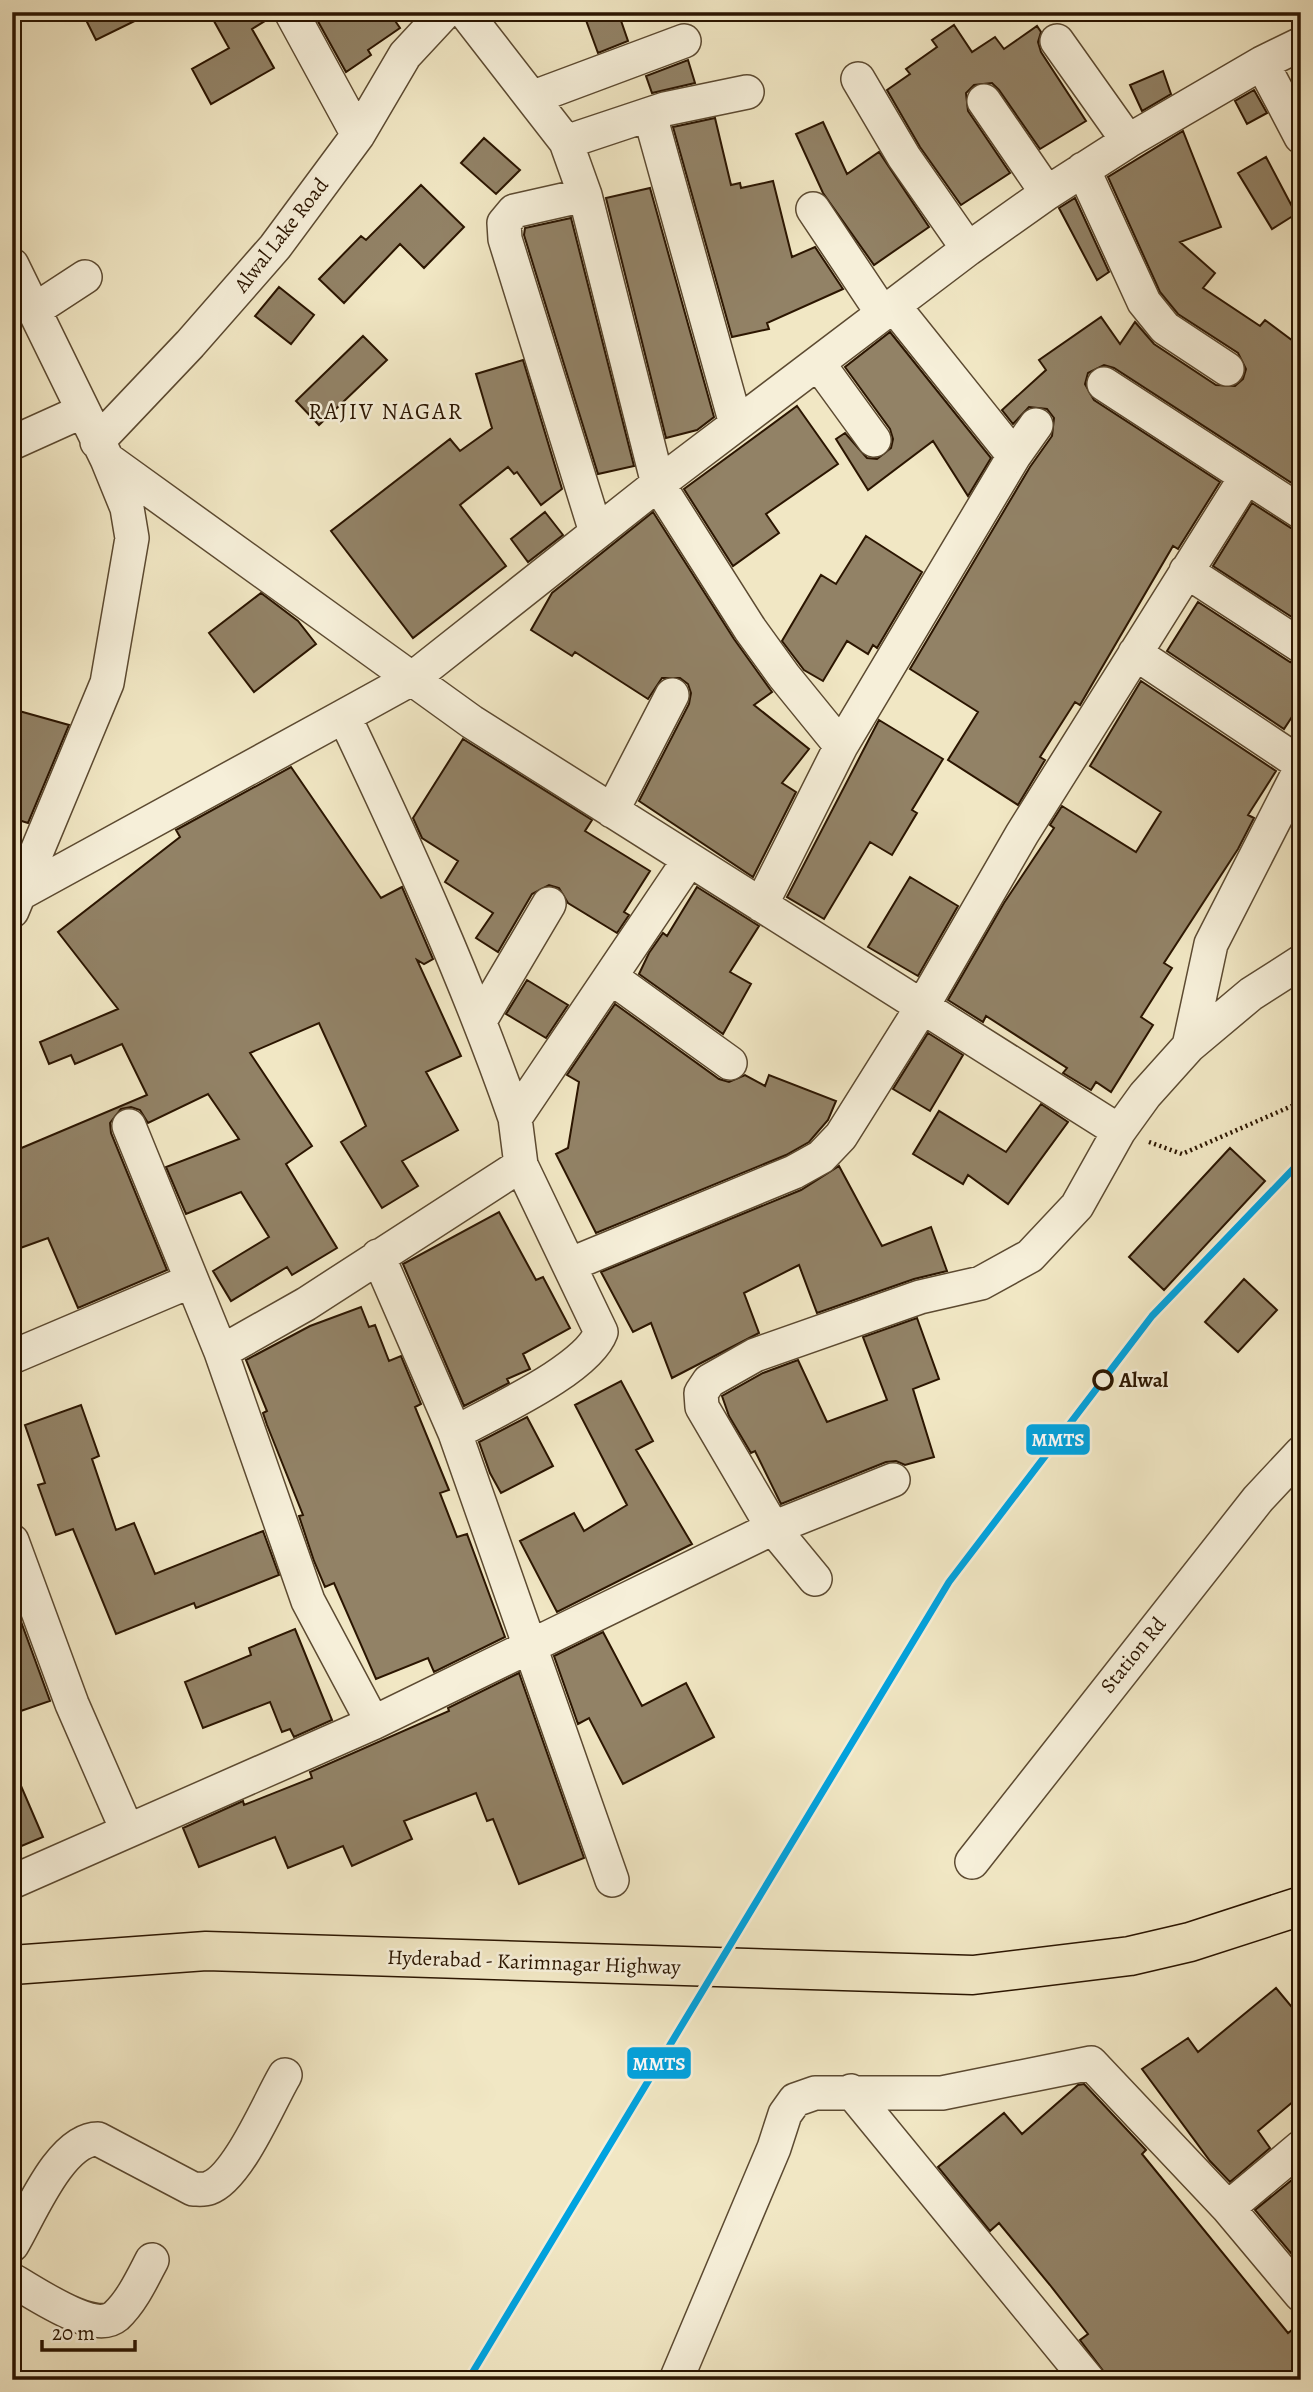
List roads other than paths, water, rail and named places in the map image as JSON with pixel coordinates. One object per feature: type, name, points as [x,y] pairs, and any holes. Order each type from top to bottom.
[{"type":"main road","name":"Hyderabad - Karimnagar Highway","points":[[12,1965],[206,1951],[973,1975],[1130,1956],[1190,1942],[1301,1906]]},
{"type":"street","points":[[292,12],[358,135]]},
{"type":"street","name":"Alwal Lake Road","points":[[102,451],[275,247],[358,135],[405,55],[445,12]]},
{"type":"street","points":[[465,12],[534,97],[566,142],[584,195],[658,484],[750,629],[841,746]]},
{"type":"street","points":[[534,97],[684,41]]},
{"type":"street","points":[[1058,41],[1128,141]]},
{"type":"street","points":[[16,902],[412,678],[658,484],[968,249],[1047,193],[1128,141],[1262,63],[1301,44]]},
{"type":"street","points":[[1262,63],[1301,137]]},
{"type":"street","points":[[858,79],[904,157],[968,249]]},
{"type":"street","points":[[566,142],[665,109],[747,92]]},
{"type":"street","points":[[984,101],[1047,193]]},
{"type":"street","points":[[653,115],[656,139],[736,424]]},
{"type":"street","points":[[1083,169],[1144,302],[1154,317],[1227,369]]},
{"type":"street","points":[[584,195],[514,211],[504,223],[505,239],[596,532]]},
{"type":"street","points":[[813,209],[888,310],[1014,456]]},
{"type":"street","points":[[12,265],[36,309],[102,451],[127,508],[132,538],[107,682],[16,902]]},
{"type":"street","points":[[36,309],[85,277]]},
{"type":"street","points":[[818,363],[874,440]]},
{"type":"street","points":[[1104,384],[1301,512]]},
{"type":"street","points":[[12,443],[83,411]]},
{"type":"street","points":[[761,905],[841,746],[1014,456],[1036,425]]},
{"type":"street","points":[[102,451],[472,722],[1119,1131]]},
{"type":"street","points":[[569,1265],[794,1172],[821,1157],[841,1136],[922,1007],[1022,834],[1246,477]]},
{"type":"street","points":[[1186,571],[1301,646]]},
{"type":"street","points":[[1136,653],[1301,766],[1211,944],[1189,1046]]},
{"type":"street","points":[[612,811],[671,695]]},
{"type":"street","points":[[344,716],[399,831],[481,1019],[515,1118],[521,1165],[601,1332],[596,1346],[552,1379],[455,1433]]},
{"type":"street","points":[[515,1118],[690,860]]},
{"type":"street","points":[[481,1019],[550,904]]},
{"type":"street","points":[[815,1579],[773,1528],[702,1408],[701,1392],[709,1381],[755,1354],[920,1297],[981,1283],[1030,1256],[1077,1206],[1119,1131],[1145,1096],[1189,1046],[1251,994],[1301,962]]},
{"type":"street","points":[[612,978],[730,1063]]},
{"type":"street","points":[[129,1126],[221,1352],[308,1601],[373,1723]]},
{"type":"street","points":[[221,1352],[306,1304],[521,1165]]},
{"type":"street","points":[[378,1256],[455,1433],[612,1880]]},
{"type":"street","points":[[12,1357],[191,1281]]},
{"type":"street","name":"Station Rd","points":[[972,1862],[1249,1510],[1301,1453]]},
{"type":"street","points":[[12,1882],[373,1723],[773,1528],[893,1480]]},
{"type":"street","points":[[12,1541],[72,1704],[127,1830]]},
{"type":"street","points":[[676,2380],[774,2148],[785,2114],[795,2100],[805,2096],[851,2091],[942,2093],[1091,2063],[1228,2208],[1301,2295]]},
{"type":"street","points":[[12,2245],[63,2158],[86,2139],[97,2139],[192,2189],[208,2189],[222,2180],[234,2166],[285,2075]]},
{"type":"street","points":[[851,2091],[1088,2380]]},
{"type":"street","points":[[1228,2208],[1301,2147]]},
{"type":"street","points":[[12,2280],[86,2319],[101,2323],[114,2318],[130,2300],[152,2260]]},
{"type":"place","name":"Alwal","points":[[1103,1380]]},
{"type":"district","name":"RAJIV NAGAR","points":[[386,411]]}]
